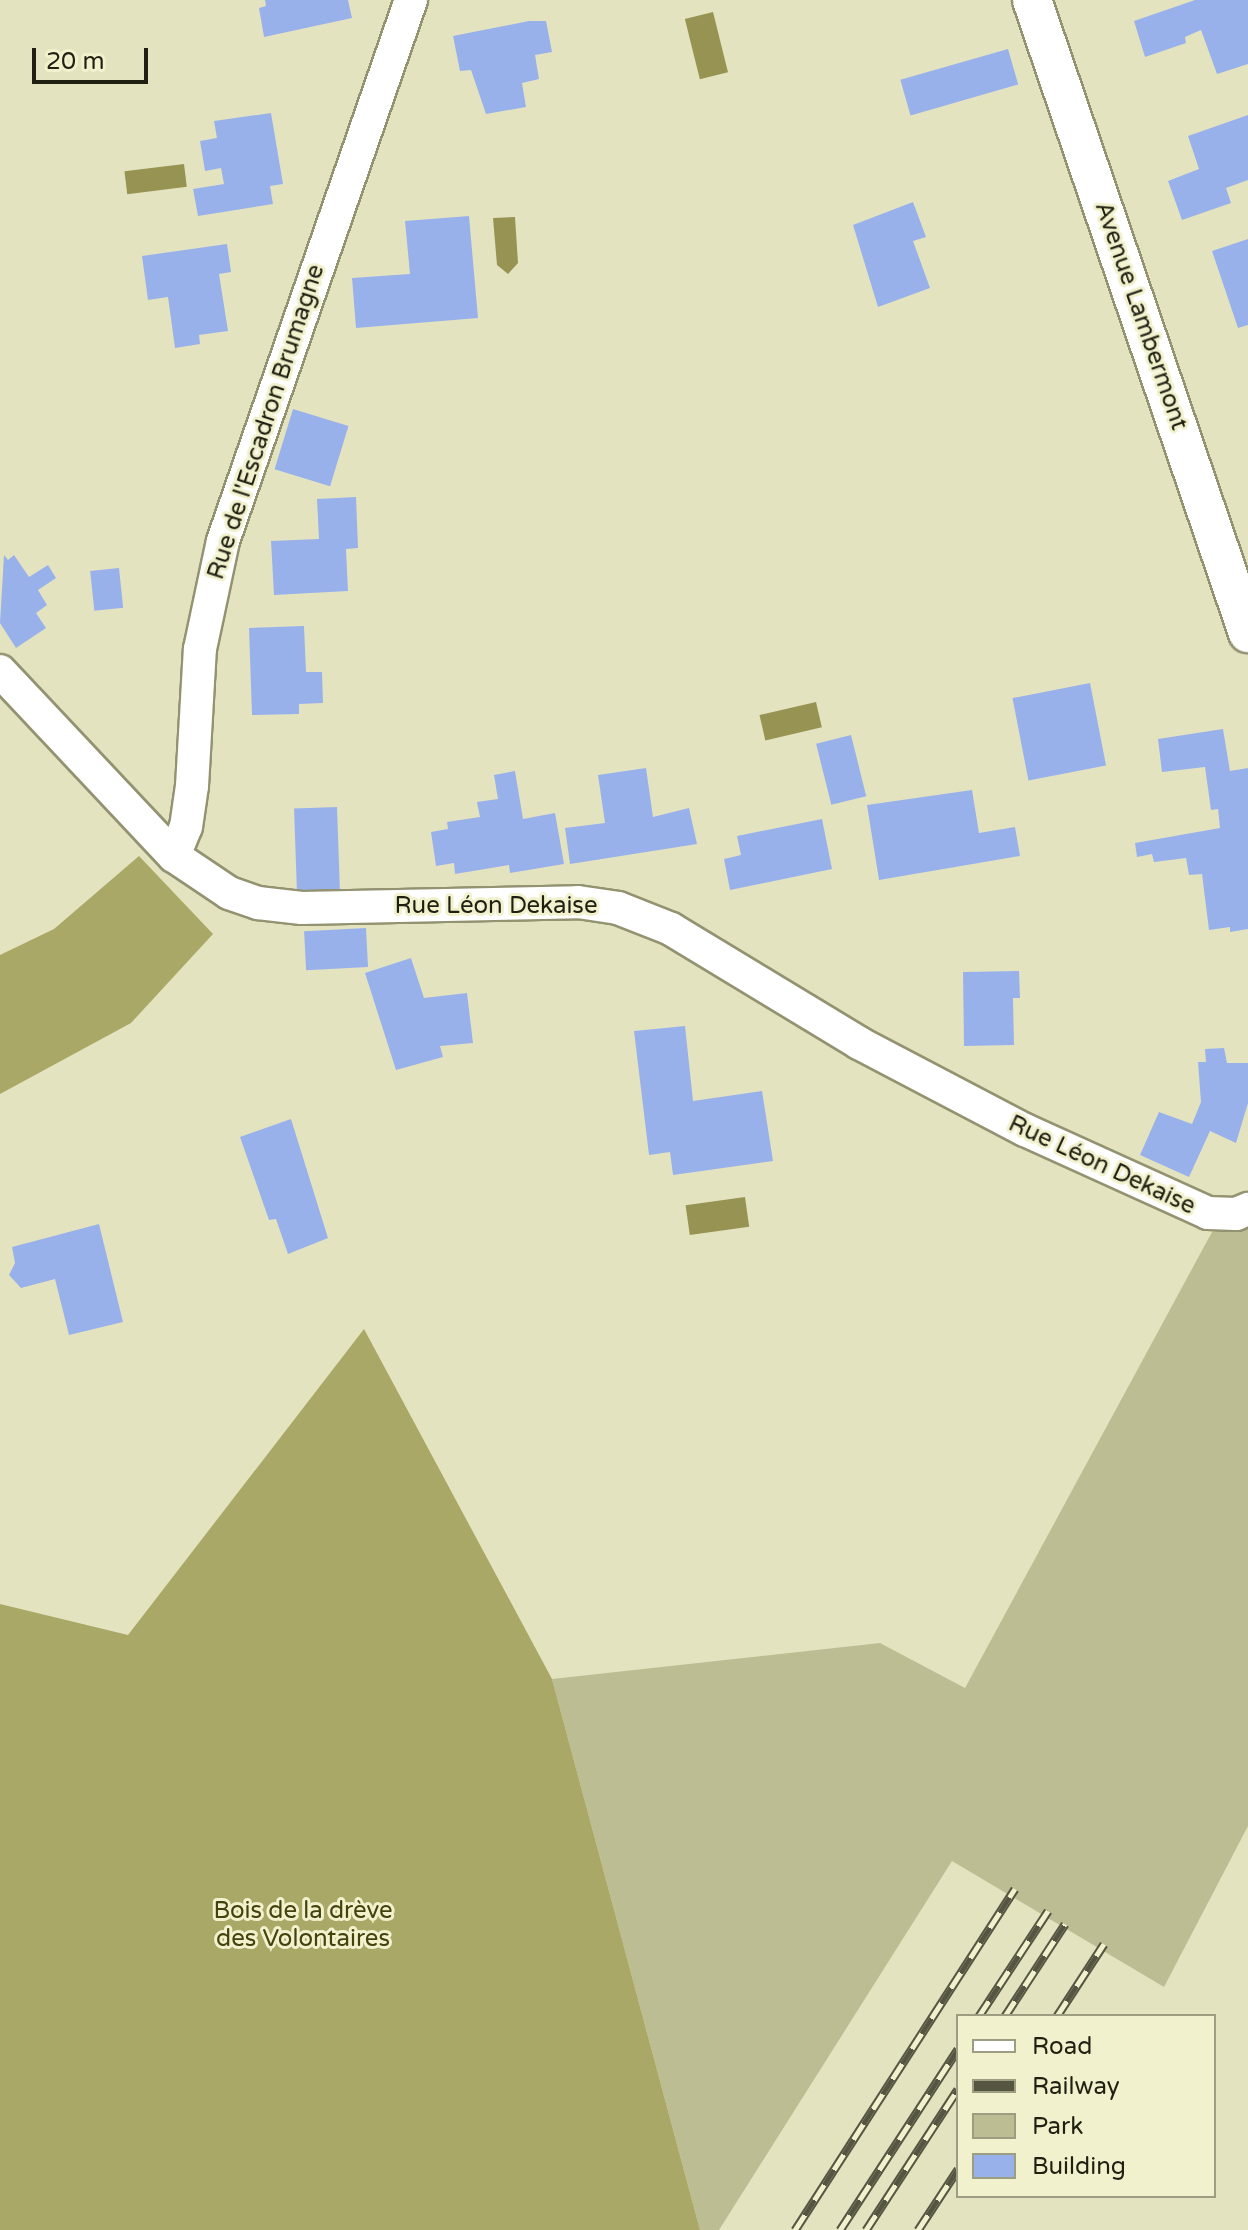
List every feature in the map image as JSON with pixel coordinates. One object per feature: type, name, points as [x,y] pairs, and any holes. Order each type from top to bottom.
[{"type":"street","name":"Rue de l'Escadron Brumagne","points":[[174,856],[190,800],[200,649],[223,541],[411,0]]},
{"type":"street","name":"Avenue Lambermont","points":[[1032,0],[1248,633]]},
{"type":"street","name":"Rue Léon Dekaise","points":[[0,671],[174,856],[229,893],[258,903],[302,908],[578,902],[618,908],[671,929],[859,1043],[1025,1130],[1208,1213],[1236,1214],[1248,1209]]},
{"type":"green space","points":[[139,856],[213,934],[131,1023],[0,1094],[0,955],[54,929]]},
{"type":"green space","points":[[1248,1227],[1248,1826],[1164,1987],[952,1861],[719,2230],[700,2230],[552,1679],[880,1643],[965,1688],[1212,1232]]},
{"type":"green space","name":"Bois de la drève des Volontaires","points":[[364,1329],[552,1679],[700,2230],[0,2230],[0,1604],[128,1635]]},
{"type":"shaded area","points":[[713,12],[728,72],[700,79],[685,19]]},
{"type":"shaded area","points":[[184,164],[187,187],[127,194],[124,171]]},
{"type":"shaded area","points":[[515,217],[518,263],[508,274],[497,265],[493,218]]},
{"type":"shaded area","points":[[816,702],[822,727],[765,740],[759,715]]},
{"type":"shaded area","points":[[745,1197],[749,1227],[690,1235],[686,1205]]},
{"type":"building","points":[[265,0],[348,0],[352,18],[264,37],[259,8],[266,6]]},
{"type":"building","points":[[1195,0],[1248,0],[1248,64],[1217,74],[1201,30],[1185,37],[1186,43],[1145,57],[1134,21]]},
{"type":"building","points":[[529,21],[546,21],[552,52],[535,55],[539,79],[522,83],[526,107],[486,114],[471,70],[460,71],[453,36]]},
{"type":"building","points":[[1008,49],[1018,85],[911,115],[900,80]]},
{"type":"building","points":[[271,113],[283,184],[270,186],[273,204],[198,216],[193,189],[224,184],[221,168],[205,171],[200,141],[217,138],[214,121]]},
{"type":"building","points":[[1248,115],[1248,180],[1226,188],[1231,203],[1182,220],[1168,181],[1199,169],[1188,136]]},
{"type":"building","points":[[913,202],[926,237],[913,241],[930,288],[878,307],[853,225]]},
{"type":"building","points":[[469,216],[478,318],[356,328],[352,278],[410,274],[405,221]]},
{"type":"building","points":[[1248,239],[1248,325],[1238,328],[1212,251]]},
{"type":"building","points":[[227,244],[231,272],[219,274],[228,331],[199,335],[200,344],[175,348],[168,297],[148,300],[142,256]]},
{"type":"building","points":[[293,409],[348,426],[330,486],[275,469]]},
{"type":"building","points":[[356,497],[358,548],[346,549],[348,591],[274,595],[271,541],[319,539],[317,499]]},
{"type":"building","points":[[4,555],[8,560],[14,555],[29,577],[48,565],[56,578],[38,590],[47,605],[36,613],[46,628],[16,648],[0,623]]},
{"type":"building","points":[[119,568],[123,608],[94,611],[90,571]]},
{"type":"building","points":[[304,626],[306,672],[322,672],[323,703],[299,704],[299,714],[252,715],[249,628]]},
{"type":"building","points":[[1090,683],[1106,765],[1028,781],[1012,698]]},
{"type":"building","points":[[1223,729],[1230,771],[1248,768],[1248,929],[1230,932],[1230,927],[1209,930],[1202,874],[1189,875],[1186,858],[1154,862],[1152,854],[1137,857],[1135,843],[1220,828],[1218,809],[1211,810],[1205,767],[1162,772],[1158,739]]},
{"type":"building","points":[[851,735],[866,796],[831,805],[816,744]]},
{"type":"building","points":[[646,768],[653,817],[689,808],[697,844],[570,864],[565,828],[605,823],[598,775]]},
{"type":"building","points":[[515,771],[523,819],[555,813],[564,864],[510,873],[509,865],[455,874],[454,863],[436,866],[431,832],[448,829],[447,822],[480,817],[477,802],[498,799],[494,775]]},
{"type":"building","points":[[972,790],[979,833],[1015,827],[1020,856],[879,880],[867,805]]},
{"type":"building","points":[[337,807],[340,893],[297,894],[294,809]]},
{"type":"building","points":[[822,819],[832,869],[730,890],[724,859],[741,855],[737,836]]},
{"type":"building","points":[[366,928],[368,967],[306,970],[304,931]]},
{"type":"building","points":[[411,958],[424,998],[467,993],[473,1043],[440,1046],[443,1057],[396,1070],[365,973]]},
{"type":"building","points":[[1019,971],[1020,998],[1013,998],[1014,1045],[964,1046],[963,972]]},
{"type":"building","points":[[685,1026],[693,1101],[762,1091],[773,1161],[673,1175],[670,1152],[649,1155],[634,1031]]},
{"type":"building","points":[[1224,1048],[1227,1063],[1248,1063],[1248,1103],[1236,1143],[1210,1131],[1189,1177],[1140,1155],[1159,1112],[1192,1124],[1201,1102],[1198,1062],[1206,1062],[1205,1049]]},
{"type":"building","points":[[291,1119],[328,1238],[288,1254],[276,1219],[269,1220],[240,1137]]},
{"type":"building","points":[[99,1224],[123,1322],[69,1335],[55,1279],[21,1288],[9,1275],[15,1263],[12,1247]]},
{"type":"railway","points":[[795,2230],[1015,1889]]},
{"type":"railway","points":[[980,2014],[1048,1911]]},
{"type":"railway","points":[[1006,2014],[1065,1924]]},
{"type":"railway","points":[[1058,2014],[1104,1944]]},
{"type":"railway","points":[[840,2230],[956,2052]]},
{"type":"railway","points":[[866,2230],[956,2092]]},
{"type":"railway","points":[[918,2230],[956,2172]]}]
